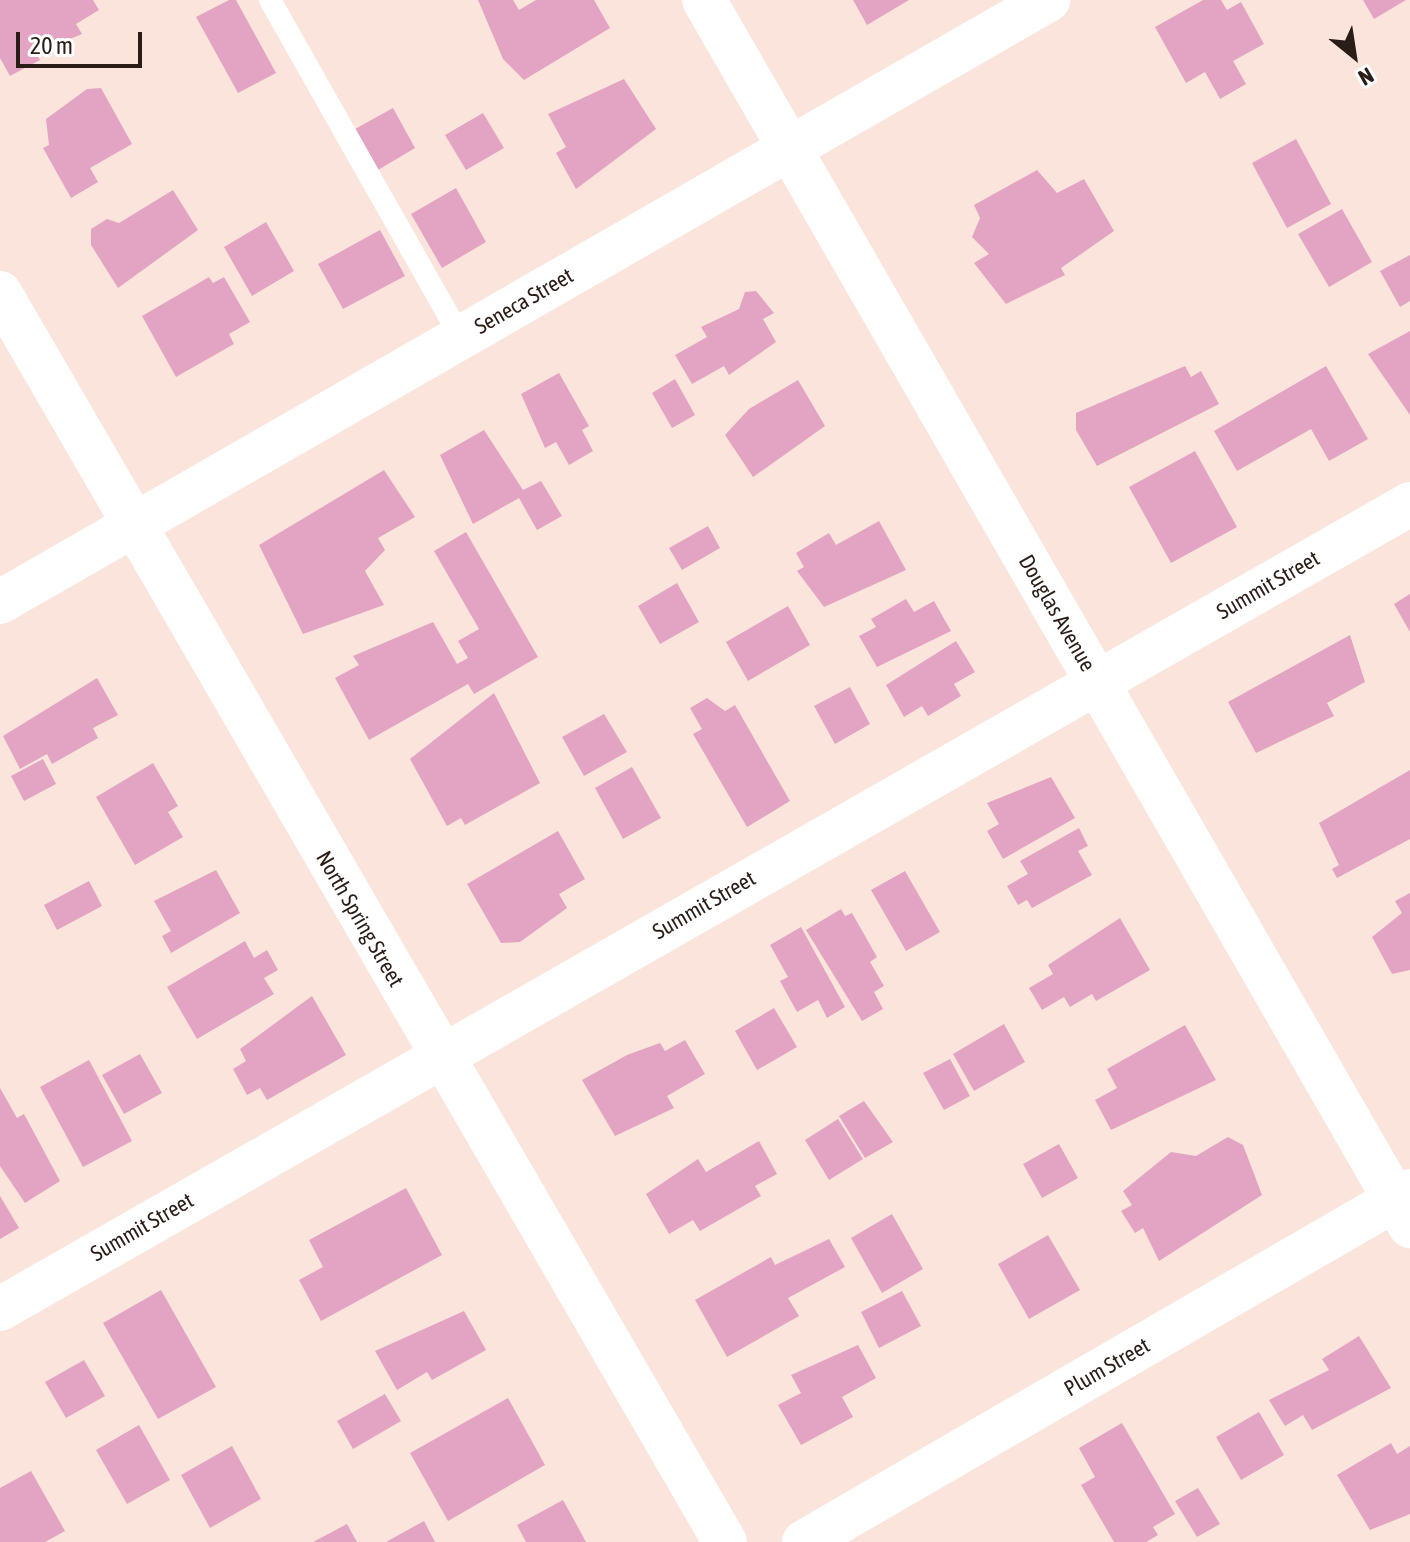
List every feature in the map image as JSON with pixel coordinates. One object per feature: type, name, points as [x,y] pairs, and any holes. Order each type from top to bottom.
[{"type":"street","name":"Douglas Avenue","points":[[704,0],[1097,682],[1405,1206]]},
{"type":"street","name":"Seneca Street","points":[[0,602],[1048,0]]},
{"type":"street","name":"North Spring Street","points":[[0,293],[439,1056],[725,1542]]},
{"type":"street","name":"Summit Street","points":[[0,1309],[1410,504]]},
{"type":"street","name":"Plum Street","points":[[804,1542],[1405,1206]]},
{"type":"lane","points":[[270,0],[461,337]]},
{"type":"building","points":[[0,0],[93,0],[99,10],[76,24],[82,34],[36,53],[40,60],[10,76],[0,58]]},
{"type":"building","points":[[229,0],[236,0],[276,73],[238,93],[196,17]]},
{"type":"building","points":[[478,0],[513,0],[519,10],[536,0],[594,0],[610,28],[524,80],[503,59]]},
{"type":"building","points":[[853,0],[909,0],[867,25]]},
{"type":"building","points":[[1203,0],[1221,0],[1227,10],[1241,2],[1264,44],[1233,61],[1246,84],[1220,99],[1205,72],[1186,83],[1155,27]]},
{"type":"building","points":[[1363,0],[1406,0],[1374,19]]},
{"type":"building","points":[[624,79],[656,129],[576,189],[556,153],[566,147],[548,114]]},
{"type":"building","points":[[101,88],[132,144],[90,168],[98,182],[71,198],[43,148],[49,145],[46,119],[87,89]]},
{"type":"building","points":[[393,108],[415,148],[378,170],[355,129]]},
{"type":"building","points":[[483,113],[504,148],[466,170],[445,135]]},
{"type":"building","points":[[1296,139],[1331,204],[1287,228],[1252,163]]},
{"type":"building","points":[[1037,170],[1057,193],[1084,179],[1114,231],[1061,268],[1065,275],[1006,304],[974,263],[989,254],[972,237],[980,218],[974,205]]},
{"type":"building","points":[[456,188],[486,242],[442,268],[411,214]]},
{"type":"building","points":[[173,190],[198,230],[118,288],[91,245],[91,229],[107,219],[119,223]]},
{"type":"building","points":[[1342,209],[1372,262],[1329,287],[1298,234]]},
{"type":"building","points":[[266,222],[294,271],[252,296],[224,247]]},
{"type":"building","points":[[380,230],[405,276],[343,309],[318,264]]},
{"type":"building","points":[[1410,255],[1410,301],[1400,307],[1380,271]]},
{"type":"building","points":[[209,277],[213,283],[224,277],[250,322],[229,334],[234,344],[176,377],[142,316]]},
{"type":"building","points":[[756,291],[774,313],[763,319],[776,342],[729,375],[724,366],[692,384],[675,355],[707,337],[701,327],[739,309],[745,292]]},
{"type":"building","points":[[1410,331],[1410,415],[1368,354]]},
{"type":"building","points":[[1185,366],[1191,377],[1201,371],[1219,404],[1097,466],[1076,430],[1076,413]]},
{"type":"building","points":[[1326,366],[1368,439],[1329,461],[1311,429],[1237,471],[1214,431]]},
{"type":"building","points":[[559,373],[589,426],[582,430],[593,451],[569,465],[556,442],[545,448],[521,394]]},
{"type":"building","points":[[675,379],[695,415],[672,428],[652,393]]},
{"type":"building","points":[[798,380],[825,426],[753,477],[725,435],[749,409]]},
{"type":"building","points":[[484,430],[523,490],[541,481],[562,516],[537,530],[519,498],[473,524],[440,455]]},
{"type":"building","points":[[1195,451],[1237,527],[1171,563],[1129,487]]},
{"type":"building","points":[[384,470],[415,517],[378,538],[385,550],[365,571],[384,605],[303,634],[259,545]]},
{"type":"building","points":[[879,521],[906,570],[824,607],[797,571],[804,567],[796,553],[829,533],[836,545]]},
{"type":"building","points":[[708,526],[720,548],[682,570],[669,548]]},
{"type":"building","points":[[466,532],[538,657],[474,694],[468,684],[369,740],[335,678],[359,665],[353,656],[433,622],[457,664],[468,658],[458,641],[479,629],[434,551]]},
{"type":"building","points":[[677,583],[699,622],[660,644],[638,606]]},
{"type":"building","points":[[1410,594],[1410,632],[1394,604]]},
{"type":"building","points":[[906,599],[914,612],[934,601],[951,631],[877,667],[859,636],[876,627],[871,619]]},
{"type":"building","points":[[788,606],[810,645],[748,681],[726,642]]},
{"type":"building","points":[[1350,635],[1365,682],[1327,703],[1334,716],[1256,753],[1228,702]]},
{"type":"building","points":[[956,641],[975,672],[954,684],[961,696],[928,716],[922,706],[904,717],[886,685]]},
{"type":"building","points":[[97,678],[118,715],[93,728],[98,738],[52,764],[47,754],[20,769],[3,736]]},
{"type":"building","points":[[850,687],[870,724],[835,744],[814,706]]},
{"type":"building","points":[[494,693],[540,783],[465,825],[461,818],[447,826],[410,759]]},
{"type":"building","points":[[707,698],[725,711],[735,705],[790,801],[747,827],[693,734],[702,729],[690,708]]},
{"type":"building","points":[[604,714],[627,752],[584,776],[562,737]]},
{"type":"building","points":[[43,759],[56,784],[24,801],[11,776]]},
{"type":"building","points":[[153,763],[178,806],[168,812],[183,837],[135,865],[96,797]]},
{"type":"building","points":[[632,767],[661,818],[623,839],[595,788]]},
{"type":"building","points":[[1410,770],[1410,839],[1337,878],[1332,869],[1339,865],[1319,823]]},
{"type":"building","points":[[1051,777],[1075,818],[1003,859],[987,831],[999,824],[987,803]]},
{"type":"building","points":[[1079,828],[1088,846],[1078,851],[1092,875],[1032,908],[1027,900],[1018,905],[1007,886],[1028,874],[1020,861]]},
{"type":"building","points":[[558,831],[585,879],[559,894],[567,908],[520,942],[501,943],[467,884]]},
{"type":"building","points":[[216,870],[240,913],[171,953],[162,936],[171,931],[154,901]]},
{"type":"building","points":[[905,871],[940,932],[906,951],[871,890]]},
{"type":"building","points":[[89,881],[102,906],[57,930],[44,905]]},
{"type":"building","points":[[1410,893],[1410,970],[1392,974],[1372,937],[1402,913],[1395,901]]},
{"type":"building","points":[[841,909],[845,916],[852,913],[877,957],[870,962],[884,986],[874,992],[883,1009],[862,1021],[806,930]]},
{"type":"building","points":[[1120,918],[1150,970],[1096,1001],[1092,994],[1070,1007],[1064,997],[1042,1010],[1029,988],[1053,974],[1048,965]]},
{"type":"building","points":[[801,927],[845,1007],[827,1018],[818,1000],[797,1012],[780,981],[788,977],[770,945]]},
{"type":"building","points":[[245,941],[254,958],[267,950],[278,970],[264,978],[274,994],[197,1039],[167,987]]},
{"type":"building","points":[[312,996],[346,1055],[267,1100],[260,1088],[247,1095],[233,1069],[246,1061],[240,1049]]},
{"type":"building","points":[[774,1008],[797,1047],[757,1070],[735,1031]]},
{"type":"building","points":[[1004,1024],[1025,1062],[974,1091],[953,1054]]},
{"type":"building","points":[[1185,1025],[1216,1080],[1111,1130],[1095,1100],[1117,1088],[1107,1069]]},
{"type":"building","points":[[685,1040],[705,1074],[667,1096],[674,1108],[615,1136],[582,1080],[627,1055],[660,1043],[665,1051]]},
{"type":"building","points":[[140,1054],[162,1093],[124,1114],[102,1075]]},
{"type":"building","points":[[950,1059],[970,1096],[944,1110],[923,1073]]},
{"type":"building","points":[[89,1060],[132,1141],[83,1167],[40,1087]]},
{"type":"building","points":[[0,1088],[17,1118],[24,1114],[60,1181],[25,1203],[0,1166]]},
{"type":"building","points":[[864,1101],[893,1142],[865,1158],[839,1116]]},
{"type":"building","points":[[838,1119],[863,1159],[829,1180],[805,1140]]},
{"type":"building","points":[[1228,1137],[1243,1145],[1262,1195],[1159,1261],[1143,1228],[1135,1233],[1121,1211],[1132,1205],[1123,1191],[1171,1152],[1196,1156]]},
{"type":"building","points":[[759,1141],[777,1174],[755,1186],[761,1196],[700,1231],[693,1220],[669,1234],[646,1194],[698,1159],[706,1172]]},
{"type":"building","points":[[1059,1144],[1078,1178],[1042,1198],[1023,1164]]},
{"type":"building","points":[[406,1188],[442,1255],[321,1321],[299,1280],[323,1267],[309,1240]]},
{"type":"building","points":[[0,1196],[19,1228],[0,1239]]},
{"type":"building","points":[[892,1214],[923,1269],[882,1293],[851,1238]]},
{"type":"building","points":[[1048,1235],[1080,1290],[1029,1319],[998,1264]]},
{"type":"building","points":[[829,1239],[845,1267],[788,1298],[799,1316],[727,1357],[695,1300],[771,1257],[775,1265]]},
{"type":"building","points":[[161,1290],[216,1387],[158,1419],[103,1323]]},
{"type":"building","points":[[902,1291],[921,1326],[879,1348],[861,1312]]},
{"type":"building","points":[[464,1311],[486,1350],[432,1380],[427,1372],[397,1390],[375,1351]]},
{"type":"building","points":[[1359,1336],[1391,1388],[1312,1430],[1303,1415],[1285,1426],[1269,1400],[1329,1370],[1322,1359]]},
{"type":"building","points":[[858,1345],[876,1378],[842,1397],[853,1417],[801,1445],[778,1405],[801,1393],[791,1375]]},
{"type":"building","points":[[84,1360],[105,1396],[66,1418],[45,1382]]},
{"type":"building","points":[[385,1394],[401,1421],[353,1449],[337,1421]]},
{"type":"building","points":[[508,1398],[545,1465],[448,1521],[410,1453]]},
{"type":"building","points":[[1259,1412],[1284,1455],[1241,1480],[1216,1437]]},
{"type":"building","points":[[1122,1423],[1175,1514],[1153,1527],[1158,1535],[1146,1542],[1114,1542],[1081,1485],[1095,1477],[1079,1448]]},
{"type":"building","points":[[139,1425],[170,1480],[127,1504],[96,1450]]},
{"type":"building","points":[[1391,1443],[1397,1454],[1410,1446],[1410,1514],[1370,1530],[1337,1475]]},
{"type":"building","points":[[232,1446],[261,1499],[210,1528],[181,1475]]},
{"type":"building","points":[[31,1471],[65,1531],[45,1542],[0,1542],[0,1488]]},
{"type":"building","points":[[1198,1488],[1220,1524],[1197,1537],[1175,1501]]},
{"type":"building","points":[[563,1500],[586,1542],[526,1542],[517,1525]]},
{"type":"building","points":[[424,1521],[435,1542],[386,1542]]},
{"type":"building","points":[[347,1524],[357,1542],[313,1542]]}]
